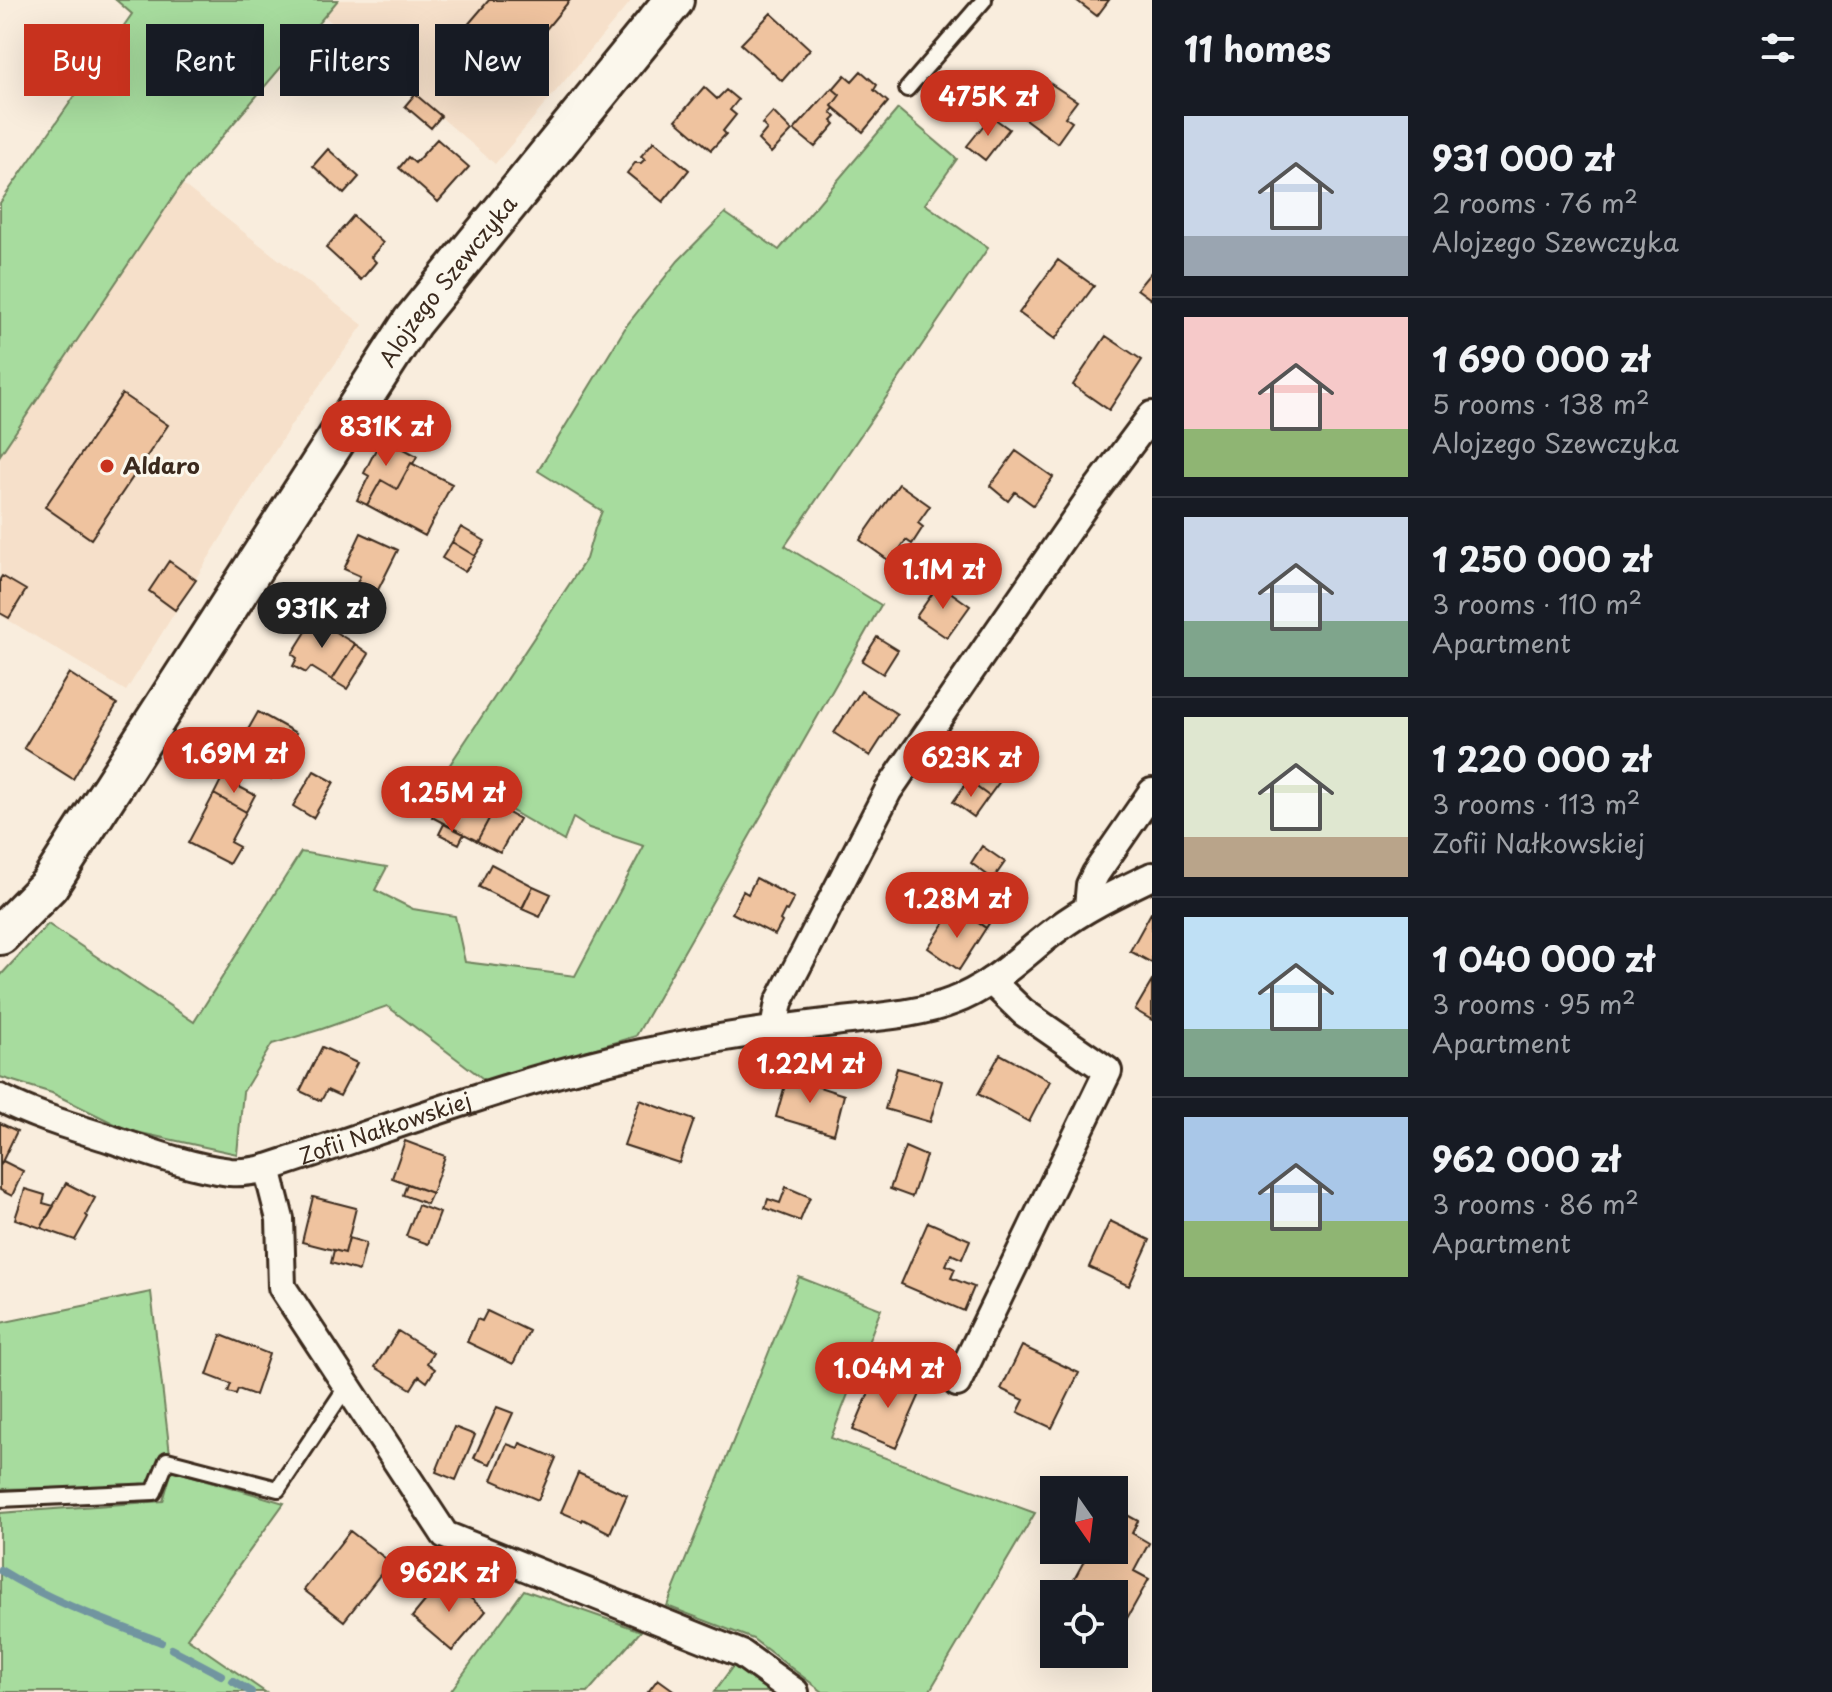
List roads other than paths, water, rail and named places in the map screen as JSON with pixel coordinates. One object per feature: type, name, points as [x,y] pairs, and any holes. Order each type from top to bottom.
[{"type":"street","name":"Alojzego Szewczyka","points":[[0,935],[49,885],[412,322],[674,0]]},
{"type":"street","points":[[774,1029],[779,1002],[888,791],[1087,502],[1152,415]]},
{"type":"street","points":[[1088,907],[1090,885],[1096,873],[1152,792]]},
{"type":"street","name":"Zofii Nałkowskiej","points":[[0,1098],[54,1121],[152,1152],[205,1167],[249,1172],[499,1090],[584,1066],[774,1029],[951,1003],[991,981],[1088,907],[1152,876]]},
{"type":"street","points":[[957,1383],[1108,1071],[1023,1012],[991,981]]},
{"type":"street","points":[[267,1168],[280,1219],[282,1287],[445,1535],[742,1654],[795,1692]]},
{"type":"lane","points":[[907,89],[984,0]]},
{"type":"lane","points":[[0,1499],[154,1492],[167,1460],[278,1489],[347,1386]]},
{"type":"waterway","points":[[0,1570],[58,1601],[161,1642]]},
{"type":"waterway","points":[[172,1649],[221,1675]]},
{"type":"waterway","points":[[233,1681],[251,1692]]},
{"type":"place","name":"Aldaro","points":[[107,466]]}]
